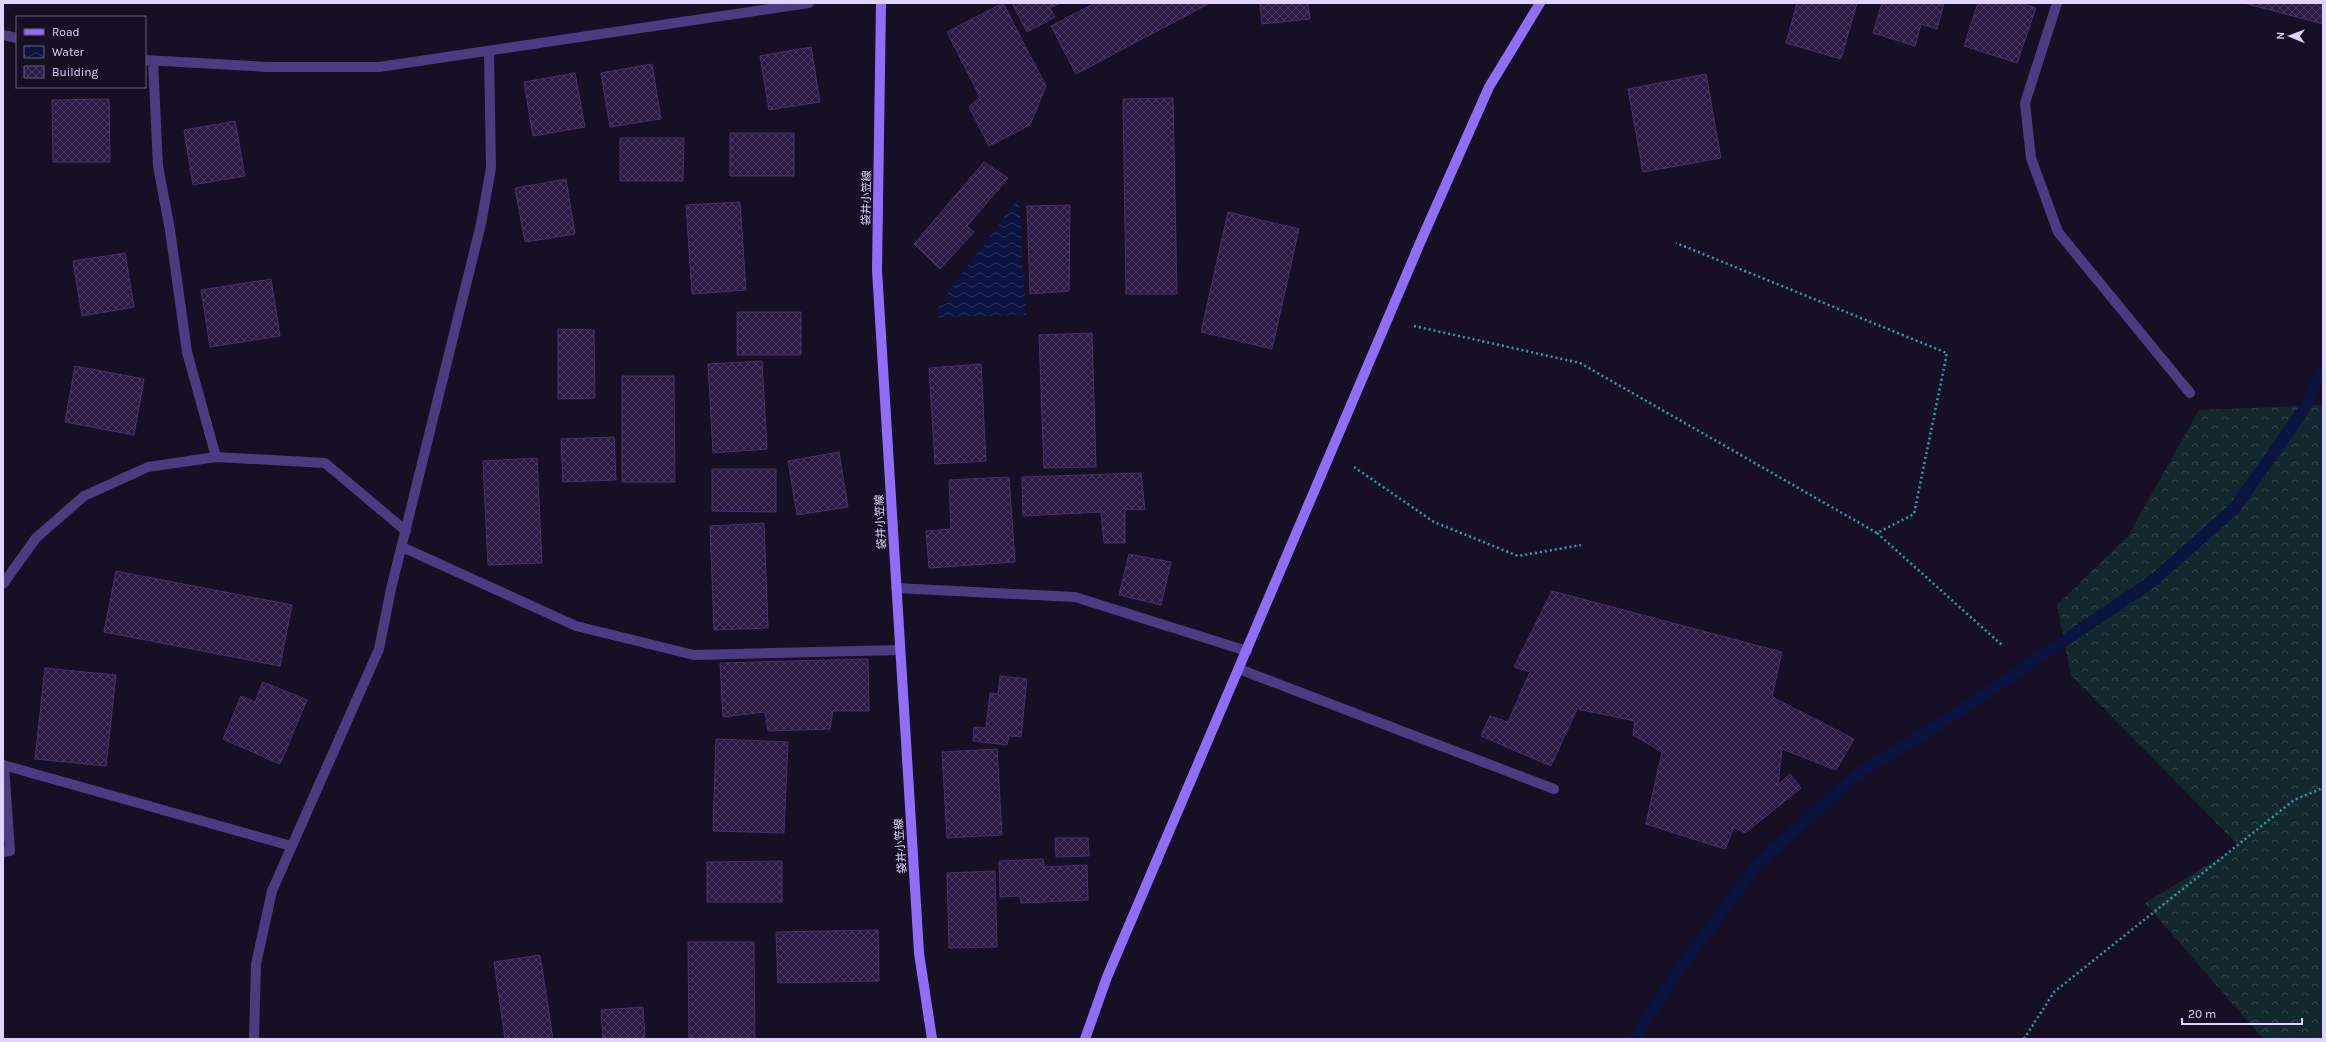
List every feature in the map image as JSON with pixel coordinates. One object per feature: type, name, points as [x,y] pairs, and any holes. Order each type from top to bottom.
[{"type":"street","points":[[216,457],[188,352],[170,230],[158,166],[149,61],[268,67],[379,67],[489,52],[809,3]]},
{"type":"street","name":"袋井小笠線","points":[[881,3],[877,270],[919,953],[932,1039]]},
{"type":"street","points":[[1085,1039],[1107,977],[1489,87],[1540,3]]},
{"type":"street","points":[[2057,3],[2025,103],[2031,158],[2058,232],[2190,393]]},
{"type":"street","points":[[3,35],[16,38]]},
{"type":"street","points":[[254,1039],[256,964],[272,891],[379,649],[402,547],[481,224],[491,168],[489,52]]},
{"type":"street","points":[[3,584],[36,538],[84,496],[148,467],[216,457],[325,464],[406,531]]},
{"type":"street","points":[[402,547],[576,626],[694,655],[900,650]]},
{"type":"street","points":[[896,588],[1075,597],[1247,651]]},
{"type":"street","points":[[1239,669],[1554,788]]},
{"type":"street","points":[[3,852],[10,851],[3,765],[292,846]]},
{"type":"path","points":[[1676,243],[1947,353],[1914,514],[1877,533]]},
{"type":"path","points":[[1388,320],[1580,363],[1877,533],[2003,646]]},
{"type":"path","points":[[1332,452],[1434,522],[1518,556],[1581,545]]},
{"type":"path","points":[[2024,1039],[2054,992],[2294,800],[2323,788]]},
{"type":"green space","points":[[2323,405],[2323,1039],[2263,1039],[2145,903],[2239,846],[2071,675],[2057,605],[2128,536],[2199,410]]},
{"type":"water","points":[[1019,198],[1026,315],[938,317],[939,305],[949,303],[948,292]]},
{"type":"building","points":[[1003,3],[1046,86],[1030,125],[989,146],[969,107],[980,97],[947,32]]},
{"type":"building","points":[[1012,3],[1060,3],[1050,8],[1055,17],[1027,32]]},
{"type":"building","points":[[1095,3],[1210,3],[1076,74],[1051,26]]},
{"type":"building","points":[[1260,3],[1308,3],[1310,19],[1262,24]]},
{"type":"building","points":[[1797,3],[1857,3],[1841,59],[1786,43]]},
{"type":"building","points":[[1882,3],[1944,3],[1937,29],[1921,24],[1915,46],[1873,33]]},
{"type":"building","points":[[1978,3],[2021,3],[2036,8],[2017,63],[1964,46]]},
{"type":"building","points":[[2244,3],[2323,3],[2323,24]]},
{"type":"building","points":[[811,47],[820,102],[769,110],[760,56]]},
{"type":"building","points":[[652,64],[661,119],[610,127],[601,73]]},
{"type":"building","points":[[575,73],[585,127],[533,136],[524,82]]},
{"type":"building","points":[[1706,74],[1721,158],[1643,172],[1628,89]]},
{"type":"building","points":[[1173,98],[1177,294],[1126,294],[1123,99]]},
{"type":"building","points":[[109,99],[110,162],[53,162],[52,100]]},
{"type":"building","points":[[235,121],[245,176],[193,185],[184,130]]},
{"type":"building","points":[[730,133],[794,133],[794,176],[730,176]]},
{"type":"building","points":[[620,138],[684,138],[683,181],[620,181]]},
{"type":"building","points":[[984,162],[1008,178],[967,226],[974,232],[940,269],[914,244]]},
{"type":"building","points":[[566,179],[575,234],[525,242],[515,188]]},
{"type":"building","points":[[740,202],[746,290],[692,294],[686,205]]},
{"type":"building","points":[[1070,205],[1069,291],[1030,294],[1027,206]]},
{"type":"building","points":[[1228,212],[1299,229],[1272,349],[1201,332]]},
{"type":"building","points":[[125,253],[134,307],[82,316],[73,261]]},
{"type":"building","points":[[271,279],[280,336],[210,347],[201,290]]},
{"type":"building","points":[[737,312],[801,312],[801,355],[737,355]]},
{"type":"building","points":[[558,329],[594,330],[595,398],[558,399]]},
{"type":"building","points":[[1092,333],[1096,467],[1044,468],[1039,335]]},
{"type":"building","points":[[762,361],[767,449],[713,453],[708,364]]},
{"type":"building","points":[[981,364],[986,461],[935,464],[929,368]]},
{"type":"building","points":[[75,366],[144,379],[134,435],[65,422]]},
{"type":"building","points":[[622,376],[674,376],[675,482],[622,482]]},
{"type":"building","points":[[614,437],[616,480],[563,482],[561,439]]},
{"type":"building","points":[[839,452],[848,507],[797,515],[788,461]]},
{"type":"building","points":[[537,458],[542,563],[488,565],[483,461]]},
{"type":"building","points":[[712,469],[776,469],[776,512],[712,511]]},
{"type":"building","points":[[1141,473],[1145,510],[1125,509],[1125,543],[1104,543],[1101,512],[1023,516],[1022,477]]},
{"type":"building","points":[[1009,477],[1015,562],[929,568],[926,531],[951,529],[949,480]]},
{"type":"building","points":[[764,523],[768,628],[714,630],[710,526]]},
{"type":"building","points":[[1129,554],[1171,562],[1161,605],[1119,595]]},
{"type":"building","points":[[116,571],[292,605],[280,666],[104,632]]},
{"type":"building","points":[[1552,591],[1782,652],[1772,697],[1854,739],[1836,770],[1782,749],[1778,785],[1790,774],[1801,788],[1745,833],[1734,827],[1725,849],[1646,824],[1662,752],[1633,735],[1635,721],[1577,709],[1551,766],[1481,736],[1490,716],[1508,722],[1530,672],[1514,667]]},
{"type":"building","points":[[868,659],[869,711],[833,711],[830,729],[768,731],[765,712],[723,717],[720,663]]},
{"type":"building","points":[[45,668],[116,675],[106,766],[35,759]]},
{"type":"building","points":[[1000,676],[1027,679],[1021,737],[1009,736],[1007,745],[973,741],[974,727],[986,728],[990,693],[998,694]]},
{"type":"building","points":[[263,682],[307,700],[280,764],[223,739],[241,696],[255,702]]},
{"type":"building","points":[[716,739],[788,742],[784,833],[713,831]]},
{"type":"building","points":[[997,749],[1002,835],[947,838],[942,752]]},
{"type":"building","points":[[1055,838],[1088,838],[1089,856],[1056,857]]},
{"type":"building","points":[[1043,859],[1044,867],[1087,865],[1088,900],[1021,903],[1020,896],[1000,897],[999,861]]},
{"type":"building","points":[[782,861],[782,902],[707,902],[707,862]]},
{"type":"building","points":[[995,871],[997,947],[949,948],[947,873]]},
{"type":"building","points":[[878,930],[879,981],[778,983],[776,932]]},
{"type":"building","points":[[688,942],[754,942],[755,1039],[689,1039]]},
{"type":"building","points":[[540,955],[553,1039],[505,1039],[494,962]]},
{"type":"building","points":[[643,1007],[645,1039],[603,1039],[601,1010]]},
{"type":"waterway","points":[[1634,1039],[1676,974],[1758,864],[1857,774],[1942,723],[2154,580],[2235,508],[2302,412],[2323,369]]}]
